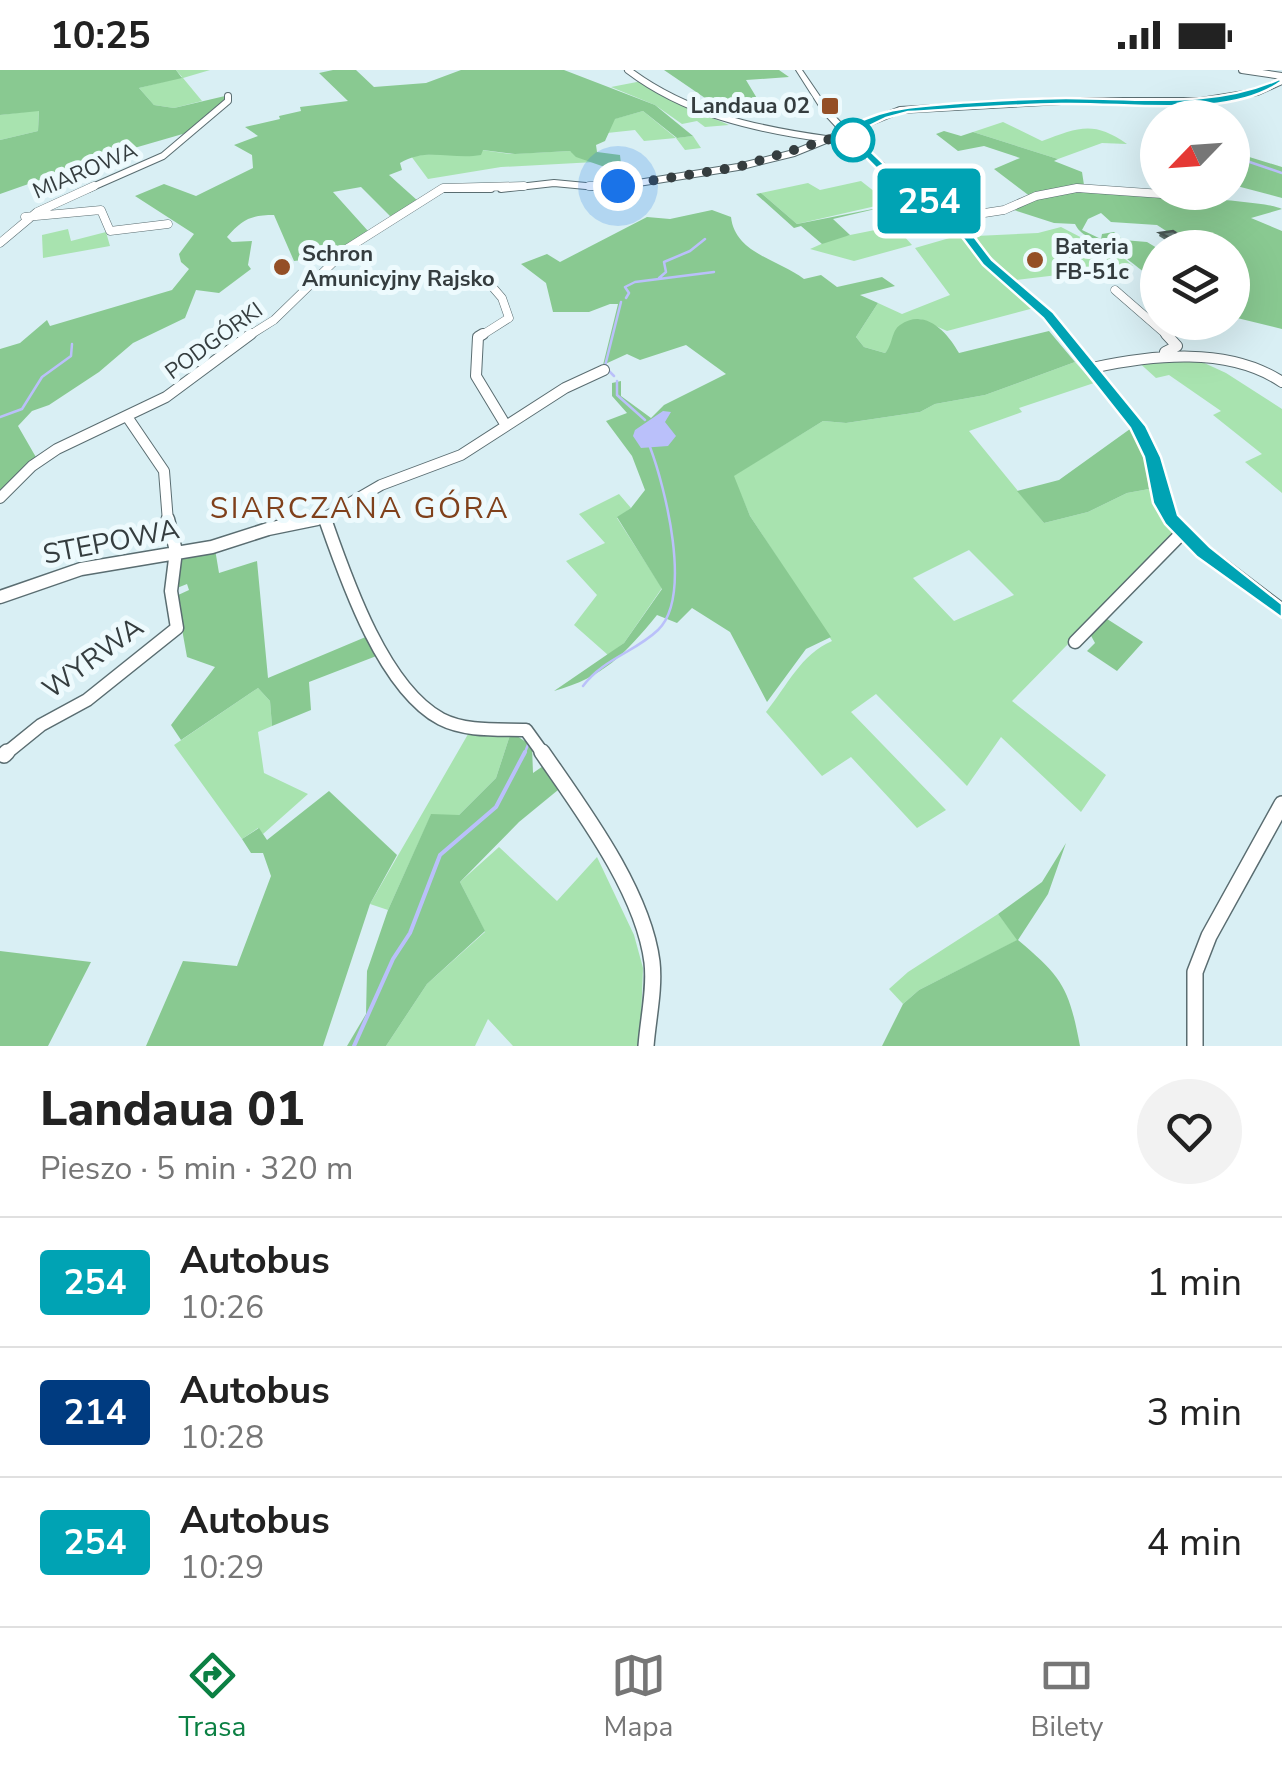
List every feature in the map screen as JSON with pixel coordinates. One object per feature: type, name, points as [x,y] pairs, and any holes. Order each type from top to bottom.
[{"type":"street","points":[[628,70],[661,95],[716,116],[826,139]]},
{"type":"street","points":[[799,70],[846,133],[879,165],[952,218],[987,262],[1048,315],[1092,368],[1142,435],[1152,457],[1162,503],[1182,533],[1282,610]]},
{"type":"street","points":[[1242,70],[1282,78]]},
{"type":"street","name":"PODGÓRKI","points":[[0,498],[43,458],[166,398],[237,343],[274,320],[348,248],[443,188],[500,189],[554,184],[607,188],[738,167],[794,153],[882,115],[908,109],[1061,101],[1188,102],[1257,92],[1282,78]]},
{"type":"street","name":"MIAROWA","points":[[0,242],[25,218],[162,156],[204,124],[210,114],[228,102],[228,96]]},
{"type":"street","points":[[952,218],[1004,210],[1036,196],[1077,188],[1140,192]]},
{"type":"street","points":[[25,218],[101,210],[110,231],[168,224]]},
{"type":"street","points":[[483,276],[502,298],[509,318],[478,337],[476,376],[506,424]]},
{"type":"street","points":[[1092,368],[1172,351],[1177,346],[1115,290]]},
{"type":"street","points":[[1160,353],[1181,353],[1268,372],[1282,382]]},
{"type":"street","name":"STEPOWA","points":[[0,598],[80,569],[212,547],[268,528],[324,518],[381,485],[462,456],[506,424],[604,370]]},
{"type":"street","name":"WYRWA","points":[[4,755],[41,725],[87,700],[176,628],[172,591],[176,551],[164,472],[128,418]]},
{"type":"street","points":[[324,518],[352,592],[392,665],[428,712],[458,724],[526,730],[576,800],[639,920],[652,960],[646,1046]]},
{"type":"street","points":[[1074,642],[1182,533]]},
{"type":"street","points":[[1195,1046],[1195,972],[1209,936],[1282,804]]},
{"type":"green space","points":[[0,70],[176,70],[182,78],[139,88],[154,105],[174,108],[225,96],[225,101],[193,131],[79,164],[79,172],[54,175],[0,194],[0,140],[38,131],[39,111],[0,115]]},
{"type":"green space","points":[[176,70],[210,70],[183,78],[202,101],[174,108],[154,105],[139,88],[182,77]]},
{"type":"green space","points":[[356,70],[374,87],[426,83],[461,70],[564,70],[655,105],[693,136],[677,138],[643,111],[615,119],[605,141],[596,145],[597,152],[620,155],[622,173],[576,157],[570,151],[515,154],[483,150],[481,155],[410,158],[400,163],[402,170],[389,175],[418,201],[391,217],[361,187],[333,192],[368,231],[335,256],[294,261],[274,215],[247,220],[227,237],[232,242],[252,241],[248,265],[251,269],[219,293],[196,290],[185,318],[133,343],[99,372],[49,405],[32,411],[18,426],[37,459],[0,490],[0,349],[20,343],[47,320],[50,326],[172,290],[189,269],[179,254],[194,234],[135,196],[164,184],[196,196],[253,168],[252,155],[234,145],[258,136],[245,127],[280,119],[279,116],[301,111],[300,107],[348,101],[319,73]]},
{"type":"green space","points":[[664,70],[779,70],[789,77],[746,80],[758,100],[724,111]]},
{"type":"green space","points":[[642,81],[664,97],[729,125],[705,127],[697,121],[682,124],[655,105],[611,87]]},
{"type":"green space","points":[[39,110],[38,131],[0,140],[0,115]]},
{"type":"green space","points":[[643,111],[676,138],[644,141],[635,130],[607,133],[614,119]]},
{"type":"green space","points":[[1003,122],[1042,141],[1095,129],[1127,144],[1102,143],[1058,159],[973,132]]},
{"type":"green space","points":[[944,131],[961,136],[973,132],[1058,159],[1054,161],[1082,172],[1084,185],[1031,197],[994,169],[1020,158],[984,146],[958,151],[936,134]]},
{"type":"green space","points":[[693,136],[701,148],[685,150],[676,138]]},
{"type":"green space","points":[[482,150],[510,154],[570,151],[595,162],[501,167],[428,179],[411,156]]},
{"type":"green space","points":[[1250,157],[1282,167],[1282,198],[1250,190]]},
{"type":"green space","points":[[861,181],[889,203],[797,224],[761,193],[808,183],[820,190]]},
{"type":"green space","points":[[1077,190],[1140,191],[1140,210],[1250,210],[1250,203],[1282,209],[1251,218],[1282,231],[1282,329],[1250,321],[1250,230],[1165,230],[1157,225],[1111,222],[1101,213],[1088,219],[1082,230],[1101,239],[1102,234],[1114,232],[1123,240],[1140,241],[1140,269],[1109,245],[1082,233],[1075,224],[1054,223],[1014,210],[1034,199]]},
{"type":"green space","points":[[761,193],[797,224],[888,206],[833,219],[850,235],[822,244],[801,226],[794,228],[756,194]]},
{"type":"green space","points":[[712,210],[731,217],[740,239],[749,247],[804,279],[821,275],[837,287],[882,277],[895,286],[860,295],[878,303],[856,337],[864,347],[885,353],[897,328],[918,319],[935,325],[959,353],[1049,331],[1075,362],[985,395],[935,404],[920,412],[846,423],[823,421],[734,476],[750,516],[831,637],[806,649],[767,702],[730,632],[692,608],[677,623],[657,615],[600,671],[554,691],[624,643],[662,589],[617,517],[631,508],[645,490],[632,456],[606,421],[627,413],[612,396],[612,383],[621,381],[621,396],[651,418],[664,405],[726,374],[686,345],[640,360],[627,354],[603,365],[618,304],[589,312],[553,312],[546,283],[521,264],[547,254],[560,262],[647,217],[670,219]]},
{"type":"green space","points":[[895,226],[912,245],[854,261],[810,249],[835,238]]},
{"type":"green space","points":[[1061,227],[1088,241],[1108,244],[1133,266],[1016,280],[984,250],[976,236],[1038,233]]},
{"type":"green space","points":[[68,229],[71,241],[106,232],[110,246],[43,258],[42,235]]},
{"type":"green space","points":[[960,235],[986,268],[1034,308],[947,331],[920,319],[894,334],[885,353],[864,347],[856,337],[878,303],[902,314],[950,295],[915,248]]},
{"type":"green space","points":[[1189,356],[1226,373],[1282,409],[1282,493],[1245,462],[1262,454],[1213,415],[1221,411],[1169,375],[1156,378],[1135,359]]},
{"type":"green space","points":[[1075,362],[1094,383],[1019,408],[1022,412],[969,431],[1044,523],[1088,512],[1127,493],[1149,489],[1162,517],[1176,534],[1012,701],[1106,775],[1081,812],[1001,737],[967,786],[876,694],[851,712],[946,810],[917,828],[851,757],[822,776],[766,712],[803,662],[832,641],[750,516],[733,476],[823,421],[846,423],[920,412],[935,404],[985,395]],"holes":[[[969,550],[1014,595],[954,621],[913,578]]]},
{"type":"green space","points":[[1130,429],[1145,458],[1149,489],[1127,493],[1088,512],[1044,523],[1017,491],[1059,480]]},
{"type":"green space","points":[[619,494],[631,508],[617,518],[662,588],[624,643],[608,655],[574,625],[597,595],[566,561],[605,543],[579,514]]},
{"type":"green space","points":[[215,549],[219,573],[257,561],[268,678],[368,636],[379,655],[309,682],[311,710],[272,726],[270,701],[258,688],[181,740],[171,725],[215,667],[187,657],[176,596],[189,590],[187,584],[177,588],[178,554]]},
{"type":"green space","points":[[1104,617],[1143,642],[1117,671],[1087,651],[1095,643],[1089,632]]},
{"type":"green space","points":[[258,688],[270,701],[272,726],[258,732],[264,773],[308,794],[263,834],[258,828],[242,839],[174,745]]},
{"type":"green space","points":[[471,729],[511,732],[496,778],[459,815],[431,815],[388,910],[370,904]]},
{"type":"green space","points":[[511,732],[532,746],[533,773],[546,764],[558,790],[519,822],[460,882],[485,931],[427,984],[386,1046],[347,1046],[366,1014],[367,971],[388,910],[431,814],[459,815],[496,778]]},
{"type":"green space","points":[[329,791],[397,855],[370,904],[323,1046],[146,1046],[183,961],[237,966],[271,876],[263,853],[251,853],[242,839],[259,828],[267,840]]},
{"type":"green space","points":[[1066,843],[1048,894],[1018,940],[1062,986],[1080,1046],[882,1046],[903,1004],[919,990],[1017,940],[998,914],[1042,882]]},
{"type":"green space","points":[[499,847],[557,901],[597,857],[634,935],[643,968],[640,1046],[513,1046],[488,1019],[475,1046],[386,1046],[427,984],[485,932],[460,882]]},
{"type":"green space","points":[[998,914],[1018,940],[919,990],[903,1004],[889,989],[908,972]]},
{"type":"green space","points":[[0,951],[91,962],[48,1046],[0,1046]]},
{"type":"water","points":[[663,411],[671,412],[665,422],[676,436],[668,446],[641,448],[633,436],[635,430]]},
{"type":"waterway","points":[[1250,162],[1282,173]]},
{"type":"waterway","points":[[659,278],[666,272],[664,262],[690,251],[705,239]]},
{"type":"waterway","points":[[626,298],[629,293],[625,287],[635,282],[714,272]]},
{"type":"waterway","points":[[605,366],[621,302]]},
{"type":"waterway","points":[[0,417],[22,409],[42,377],[71,356],[72,344]]},
{"type":"waterway","points":[[609,371],[614,376]]},
{"type":"waterway","points":[[617,381],[617,395],[645,420]]},
{"type":"waterway","points":[[583,686],[600,669],[658,630],[674,593],[673,541],[650,447]]},
{"type":"waterway","points":[[524,755],[529,742]]},
{"type":"waterway","points":[[354,1046],[393,959],[410,933],[440,855],[496,807],[525,752]]},
{"type":"bus line","name":"254","points":[[1282,81],[1266,90],[1188,102],[1061,101],[908,109],[882,115],[846,133],[879,165],[959,225],[987,262],[1048,315],[1137,426],[1152,457],[1162,503],[1182,533],[1282,609]]},
{"type":"place","name":"Landaua 02","points":[[830,106]]},
{"type":"place","name":"Bateria FB-51c","points":[[1035,260]]},
{"type":"place","name":"Schron Amunicyjny Rajsko","points":[[282,267]]},
{"type":"district","name":"SIARCZANA GÓRA","points":[[360,508]]},
{"type":"route","points":[[618,186],[738,167],[840,136],[853,140]]}]
